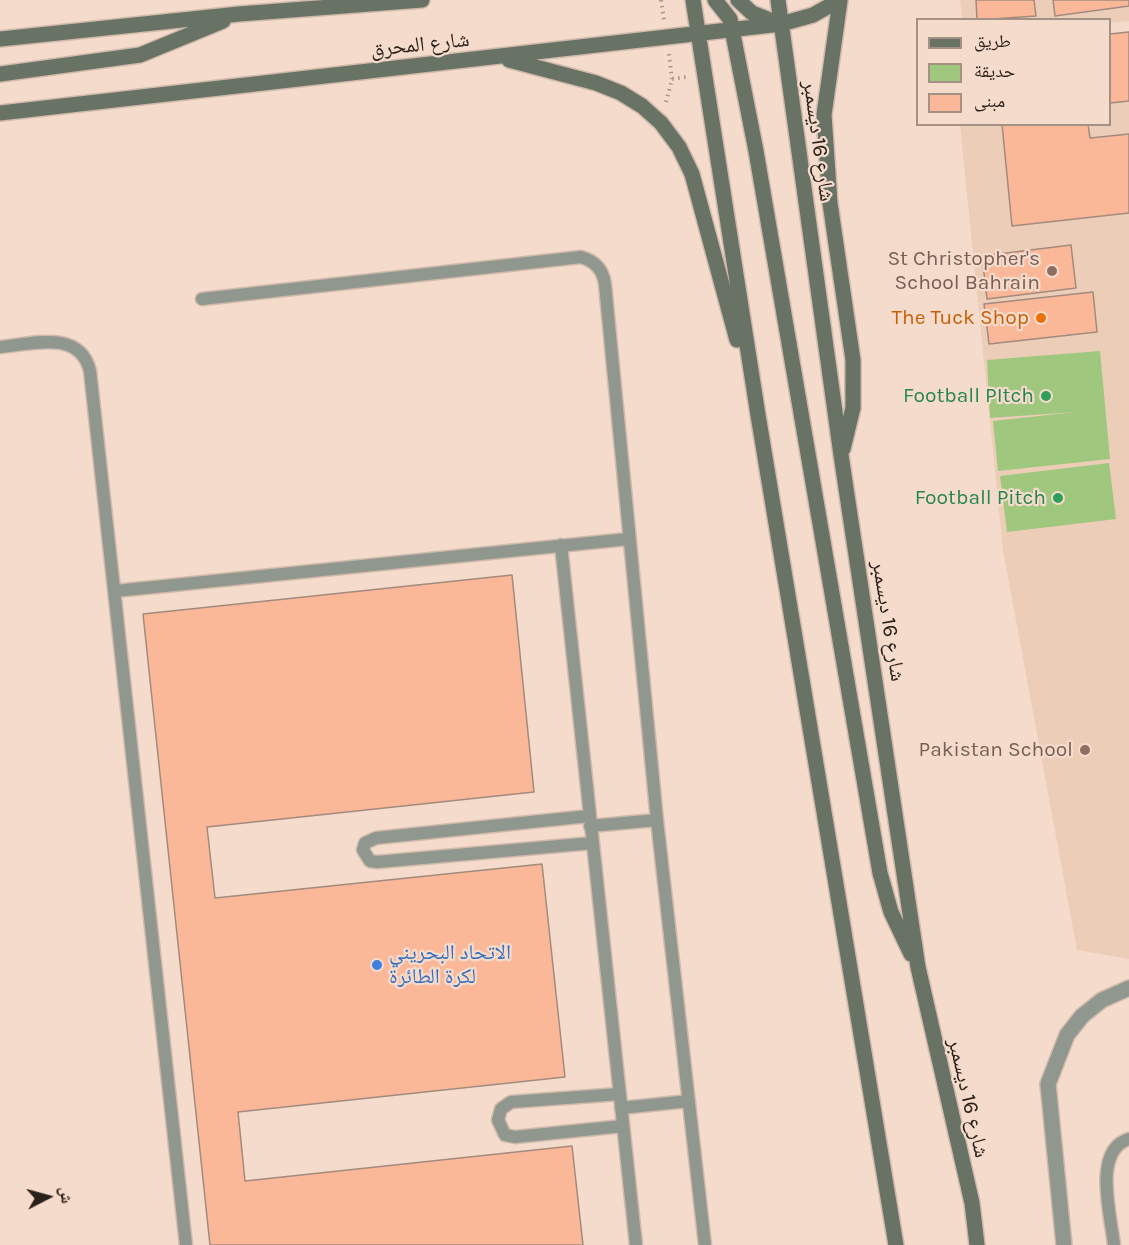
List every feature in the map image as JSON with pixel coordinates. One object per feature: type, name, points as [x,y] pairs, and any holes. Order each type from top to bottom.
[{"type":"main road","points":[[0,39],[239,14],[422,0]]},
{"type":"main road","points":[[693,0],[758,416],[896,1245]]},
{"type":"main road","points":[[715,0],[728,15],[733,29],[880,873],[891,912],[918,967]]},
{"type":"main road","points":[[738,0],[752,14],[781,24]]},
{"type":"main road","name":"شارع 16 ديسمبر","points":[[778,0],[841,455],[918,967],[972,1203],[977,1245]]},
{"type":"main road","points":[[840,0],[824,114],[831,203],[854,380],[853,408],[841,455]]},
{"type":"main road","name":"شارع المحرق","points":[[0,114],[781,24],[813,15],[840,0]]},
{"type":"main road","points":[[0,74],[140,55],[239,14]]},
{"type":"main road","points":[[500,57],[596,83],[621,93],[642,106],[661,123],[679,147],[692,174],[758,416]]},
{"type":"main road","points":[[972,1203],[985,1245]]},
{"type":"street","points":[[1064,1245],[1048,1084],[1067,1035],[1082,1016],[1102,1000],[1129,988]]},
{"type":"lane","points":[[202,299],[581,257],[595,263],[604,277],[657,820],[705,1245]]},
{"type":"lane","points":[[0,347],[61,342],[72,345],[87,360],[115,591],[186,1245]]},
{"type":"lane","points":[[115,591],[628,539]]},
{"type":"lane","points":[[561,545],[636,1245]]},
{"type":"lane","points":[[593,843],[377,862],[370,861],[363,850],[365,843],[376,838],[590,821],[657,820]]},
{"type":"lane","points":[[620,1094],[512,1102],[501,1109],[498,1120],[505,1135],[515,1137],[623,1126]]},
{"type":"lane","points":[[621,1108],[689,1101]]},
{"type":"lane","points":[[1114,1245],[1106,1173],[1108,1158],[1115,1147],[1129,1139]]},
{"type":"shaded area","points":[[960,0],[1129,0],[1129,21],[1111,23],[1111,18],[962,18]]},
{"type":"shaded area","name":"St Christopher's School Bahrain","points":[[1129,31],[1129,959],[1077,950],[1003,550],[960,126],[1111,126],[1111,33]]},
{"type":"green space","points":[[1100,351],[1110,459],[998,471],[993,421],[1076,412],[990,418],[987,360]]},
{"type":"green space","name":"Football Pitch","points":[[1109,463],[1116,519],[1007,532],[1000,476]]},
{"type":"building","points":[[976,0],[1034,0],[1036,16],[977,18]]},
{"type":"building","points":[[1053,0],[1129,0],[1129,6],[1055,16]]},
{"type":"building","points":[[1129,32],[1129,101],[1111,103],[1111,34]]},
{"type":"building","points":[[1002,126],[1088,126],[1090,138],[1129,134],[1129,213],[1012,226]]},
{"type":"building","points":[[1071,245],[1076,288],[987,299],[982,256]]},
{"type":"building","name":"The Tuck Shop","points":[[1093,292],[1097,332],[989,344],[984,304]]},
{"type":"building","points":[[512,575],[534,792],[207,827],[215,898],[542,864],[565,1077],[238,1112],[245,1181],[572,1146],[583,1245],[210,1245],[143,614]]},
{"type":"place","name":"St Christopher's School Bahrain","points":[[1052,271]]},
{"type":"place","name":"The Tuck Shop","points":[[1041,318]]},
{"type":"place","name":"Football PItch","points":[[1046,396]]},
{"type":"place","name":"Football Pitch","points":[[1058,498]]},
{"type":"place","name":"Pakistan School","points":[[1085,750]]},
{"type":"place","name":"الاتحاد البحريني لكرة الطائرة","points":[[377,965]]}]
